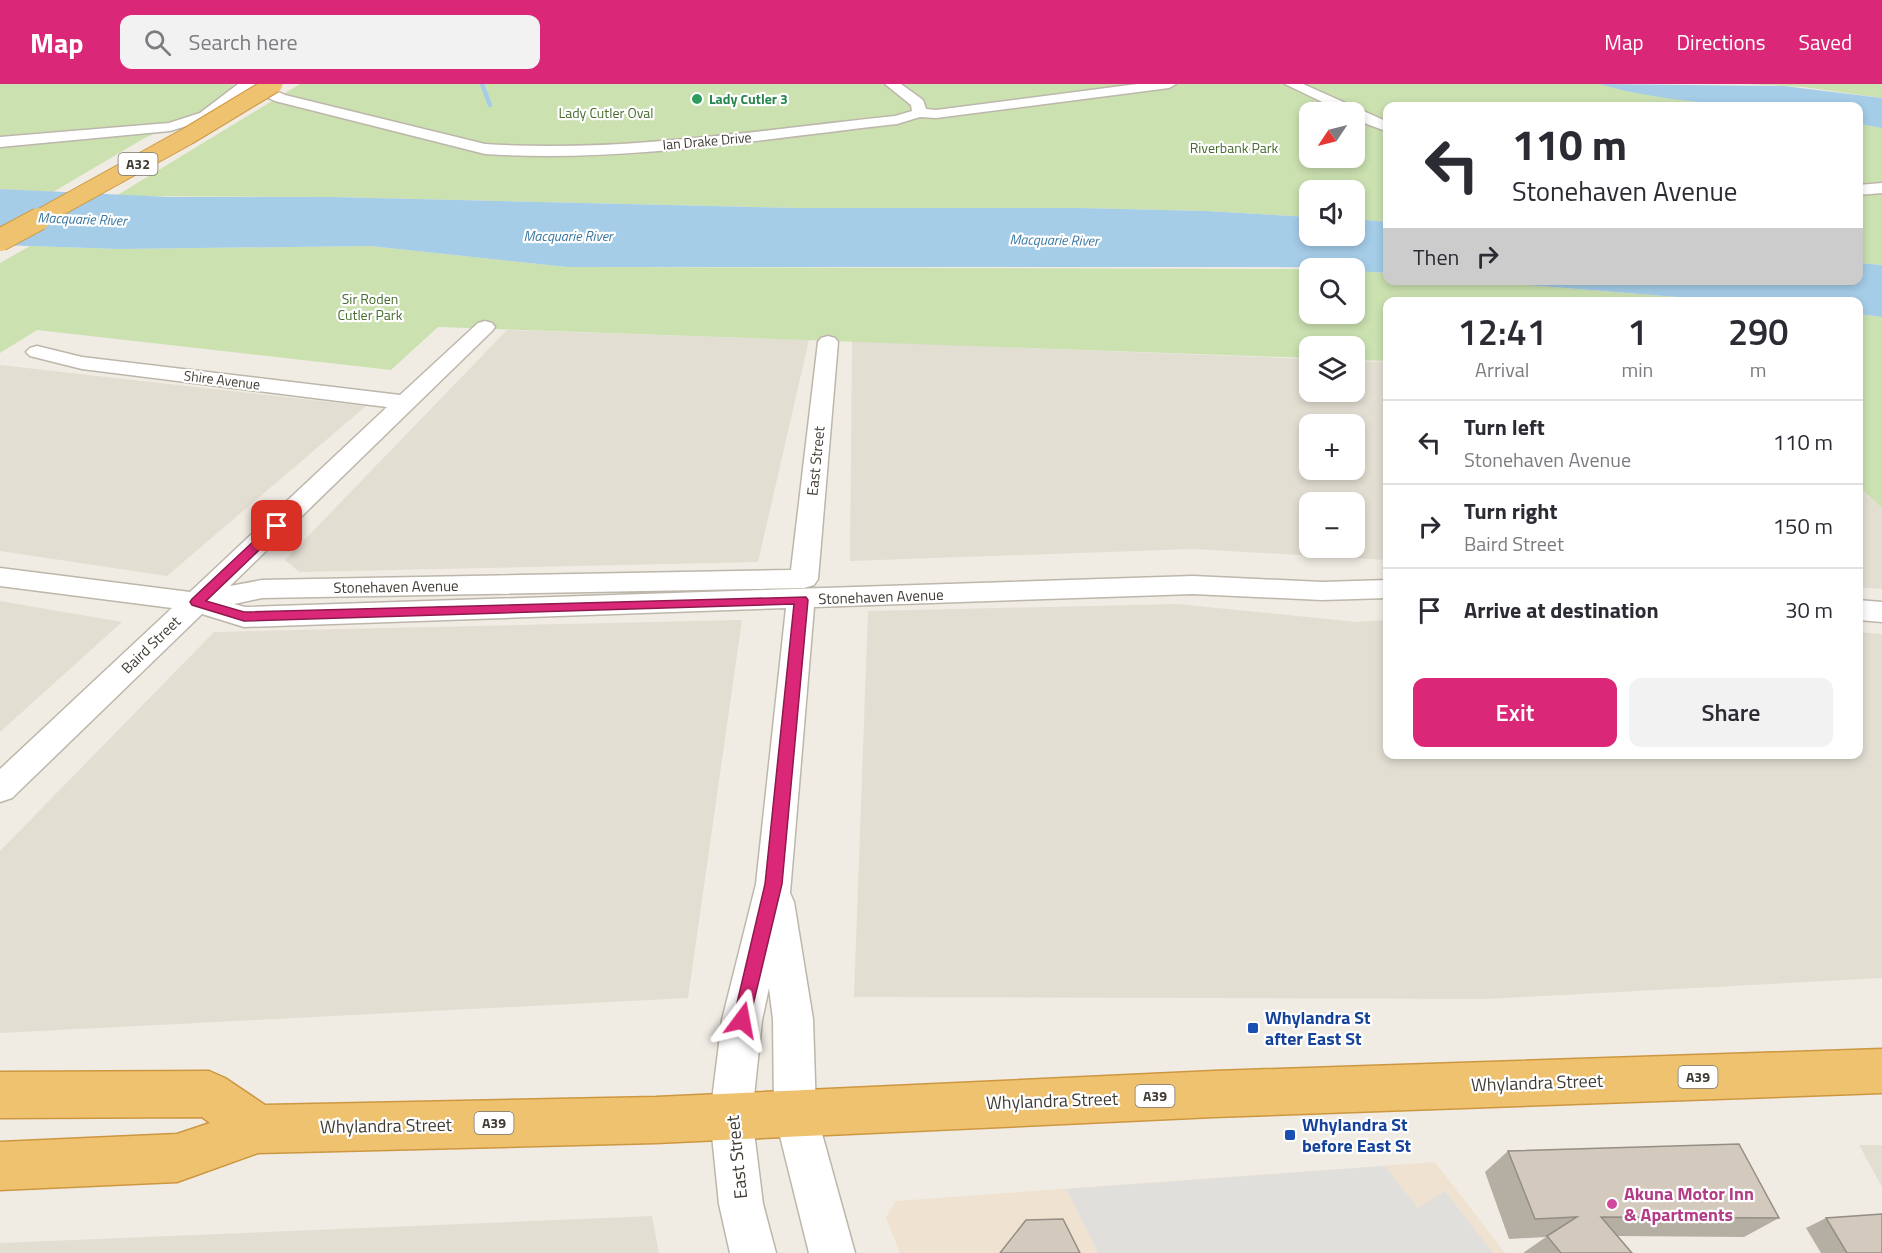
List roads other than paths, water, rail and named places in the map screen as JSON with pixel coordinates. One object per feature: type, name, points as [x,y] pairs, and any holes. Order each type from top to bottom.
[{"type":"highway","name":"A32","points":[[0,240],[188,136],[274,84]]},
{"type":"highway","name":"Whylandra Street","points":[[0,1166],[177,1158],[258,1129],[656,1120],[1214,1094],[1882,1071]]},
{"type":"highway","points":[[0,1095],[209,1094],[258,1129]]},
{"type":"street","name":"Ian Drake Drive","points":[[248,84],[280,98],[486,149],[515,151],[601,149],[705,141],[897,120],[919,113],[936,114],[1169,84]]},
{"type":"street","points":[[0,142],[170,127],[205,116],[248,84]]},
{"type":"street","points":[[892,84],[918,103],[919,113]]},
{"type":"street","points":[[1292,84],[1330,102]]},
{"type":"street","points":[[1365,118],[1383,126]]},
{"type":"street","points":[[1863,190],[1882,188]]},
{"type":"street","name":"Baird Street","points":[[0,789],[485,327]]},
{"type":"street","name":"East Street","points":[[753,1253],[741,1204],[731,1116],[742,1020],[774,884],[828,342]]},
{"type":"street","name":"Shire Avenue","points":[[37,352],[82,363],[407,403]]},
{"type":"street","name":"Stonehaven Avenue","points":[[0,577],[196,602],[244,616],[803,590],[1200,566],[1328,571],[1383,578]]},
{"type":"street","name":"Stonehaven Avenue","points":[[803,590],[1193,585],[1322,591],[1383,589]]},
{"type":"street","points":[[1863,610],[1882,612]]},
{"type":"street","name":"East Street","points":[[774,884],[793,1019],[795,1112],[832,1253]]},
{"type":"water","points":[[1599,84],[1784,86],[1882,98],[1882,128],[1863,125],[1863,102],[1695,102],[1630,92]]},
{"type":"water","name":"Macquarie River","points":[[0,189],[169,197],[331,197],[797,208],[1080,208],[1206,211],[1299,216],[1299,246],[1365,246],[1365,220],[1383,222],[1383,273],[1365,272],[1365,258],[1299,258],[1299,267],[567,267],[370,246],[119,249],[0,245]]},
{"type":"water","points":[[1863,263],[1882,265],[1882,317],[1863,315],[1863,297],[1677,297],[1526,285],[1863,285]]},
{"type":"waterway","points":[[482,84],[490,105]]},
{"type":"place","name":"Lady Cutler 3","points":[[697,99]]},
{"type":"place","name":"Whylandra St after East St","points":[[1253,1028]]},
{"type":"place","name":"Whylandra St before East St","points":[[1290,1135]]},
{"type":"place","name":"Akuna Motor Inn & Apartments","points":[[1612,1204]]},
{"type":"park label","name":"Lady Cutler Oval","points":[[606,113]]},
{"type":"park label","name":"Riverbank Park","points":[[1234,148]]},
{"type":"park label","name":"Sir Roden Cutler Park","points":[[370,308]]}]
